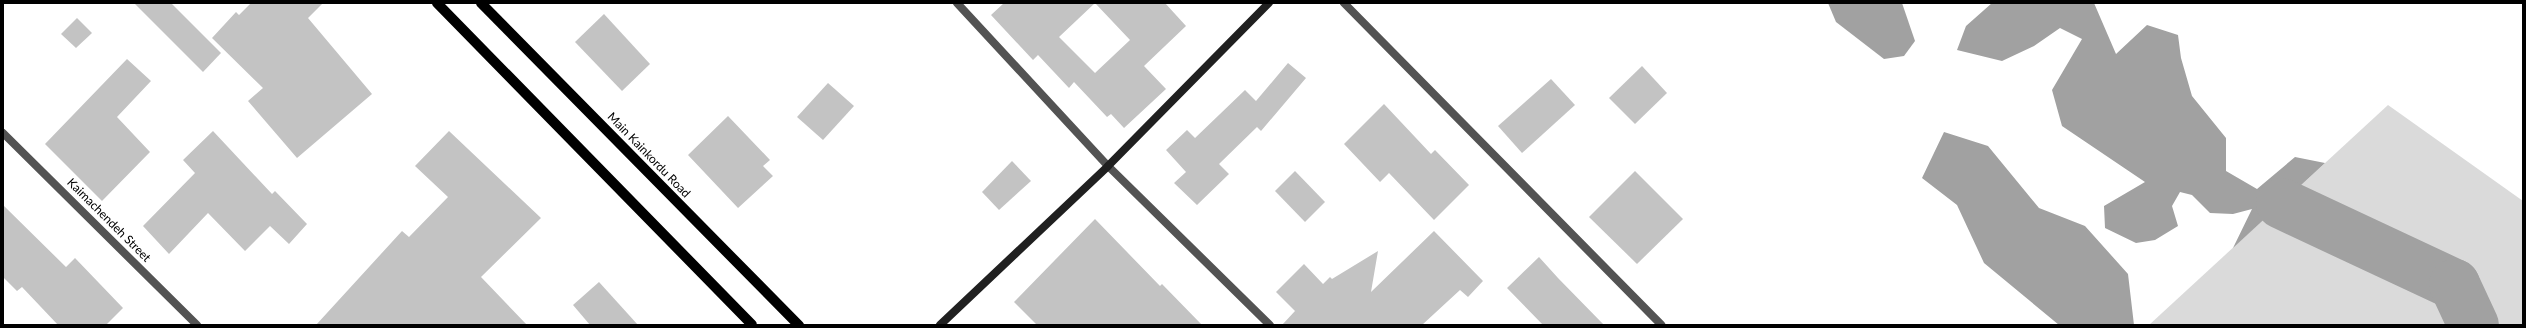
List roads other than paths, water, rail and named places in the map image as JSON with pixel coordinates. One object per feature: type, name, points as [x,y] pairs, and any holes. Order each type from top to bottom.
[{"type":"main road","points":[[437,3],[752,325]]},
{"type":"main road","name":"Main Kainkordu Road","points":[[481,3],[799,325]]},
{"type":"main road","points":[[940,325],[1108,166],[1269,3]]},
{"type":"street","points":[[957,3],[1108,166],[1270,325]]},
{"type":"street","points":[[1344,3],[1661,325]]},
{"type":"street","name":"Kaimachendeh Street","points":[[3,133],[197,325]]},
{"type":"waterway","points":[[2281,203],[2454,284],[2473,325]]}]
